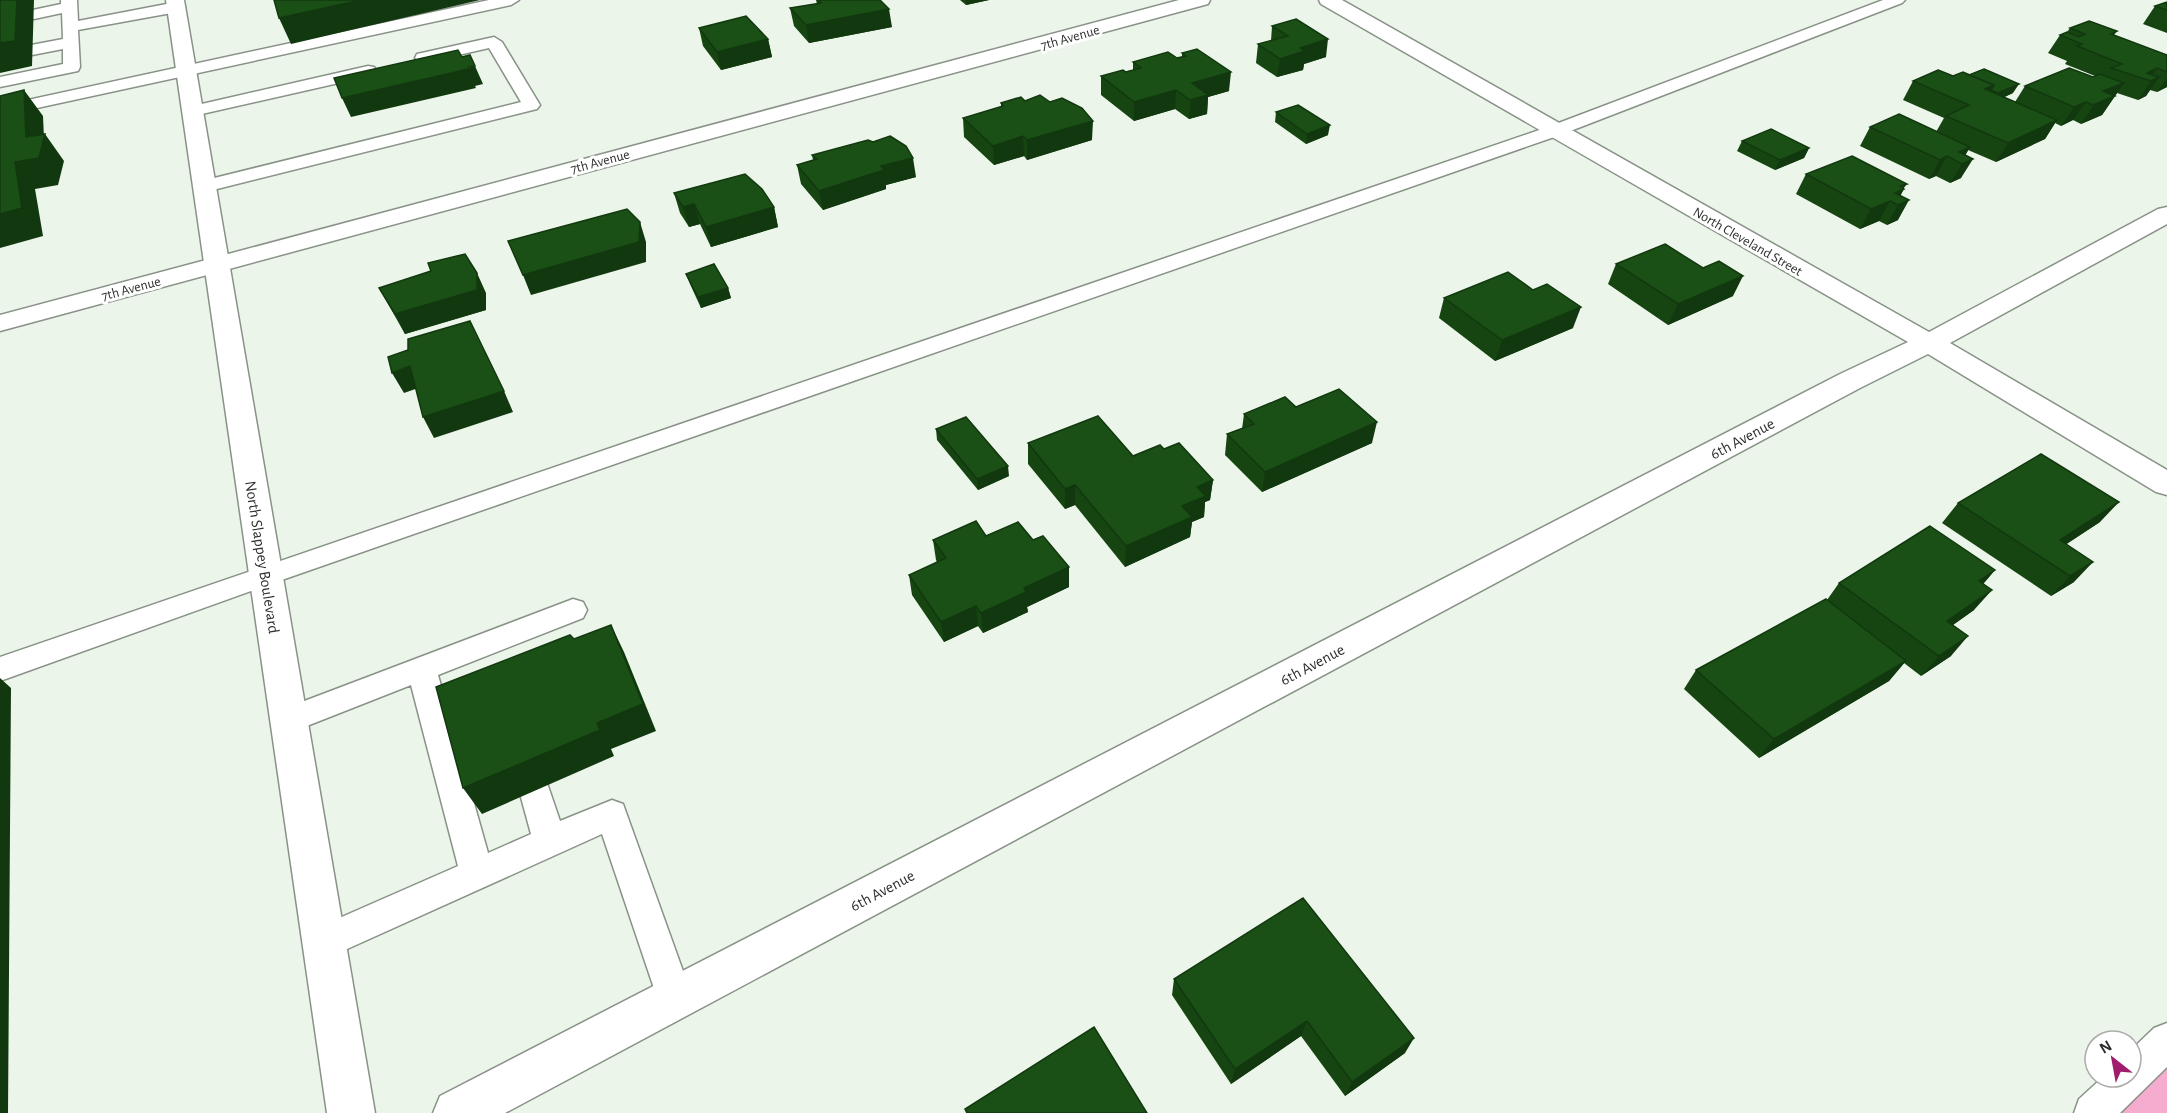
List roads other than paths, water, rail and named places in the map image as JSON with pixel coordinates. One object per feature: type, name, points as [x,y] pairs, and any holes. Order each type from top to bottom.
[{"type":"street","name":"7th Avenue","points":[[0,323],[1201,0]]},
{"type":"street","name":"North Cleveland Street","points":[[1328,0],[1929,343],[2167,484]]},
{"type":"street","name":"North Slappey Boulevard","points":[[176,4],[351,1113]]},
{"type":"street","name":"6th Avenue","points":[[457,1113],[1850,381],[1929,343],[2167,214]]},
{"type":"lane","points":[[0,82],[74,80],[186,70],[511,0]]},
{"type":"lane","points":[[0,669],[266,575],[1554,131],[1897,0]]},
{"type":"lane","points":[[33,14],[69,4],[74,80]]},
{"type":"lane","points":[[32,50],[70,35],[176,4]]},
{"type":"lane","points":[[193,111],[494,42],[531,105],[205,186]]},
{"type":"lane","points":[[25,90],[74,80]]},
{"type":"lane","points":[[0,111],[74,80]]},
{"type":"lane","points":[[289,720],[422,669],[493,653],[573,610]]},
{"type":"lane","points":[[422,669],[477,874]]},
{"type":"lane","points":[[535,790],[550,842]]},
{"type":"lane","points":[[324,942],[612,814],[675,999]]},
{"type":"lane","points":[[2143,1065],[2167,1041]]},
{"type":"lane","points":[[2093,1113],[2118,1089]]}]
